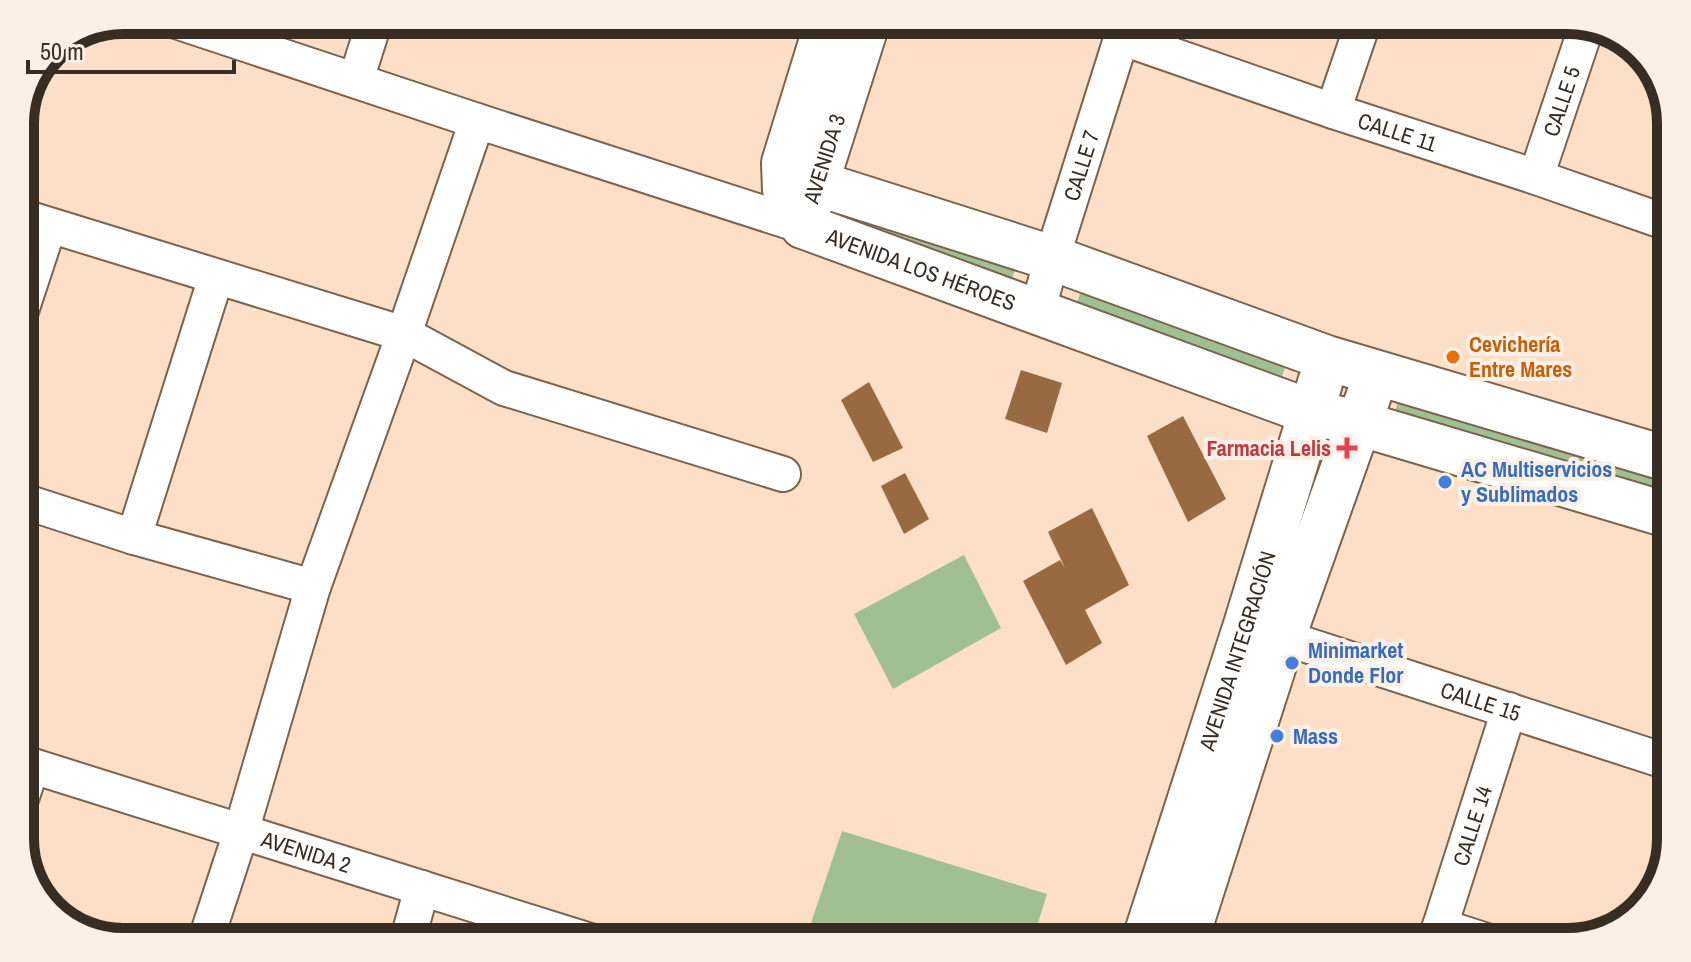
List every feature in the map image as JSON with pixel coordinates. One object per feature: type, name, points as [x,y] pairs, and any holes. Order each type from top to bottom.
[{"type":"main road","name":"AVENIDA 3","points":[[803,226],[785,190],[784,163],[824,34]]},
{"type":"main road","name":"AVENIDA 3","points":[[803,226],[864,34]]},
{"type":"main road","points":[[816,183],[1052,258],[1327,358],[1657,456]]},
{"type":"main road","name":"AVENIDA LOS HÉROES","points":[[803,226],[1313,413],[1358,423],[1657,512]]},
{"type":"main road","name":"AVENIDA INTEGRACIÓN","points":[[1149,928],[1265,631],[1327,358]]},
{"type":"main road","points":[[1189,928],[1265,631],[1358,423],[1377,373]]},
{"type":"street","name":"AVENIDA LOS HÉROES","points":[[216,34],[803,226]]},
{"type":"street","points":[[356,80],[371,34]]},
{"type":"street","name":"CALLE 7","points":[[1037,313],[1123,34]]},
{"type":"street","name":"CALLE 11","points":[[1138,34],[1333,111],[1657,217]]},
{"type":"street","points":[[1333,111],[1359,34]]},
{"type":"street","name":"CALLE 5","points":[[1536,177],[1583,36]]},
{"type":"street","points":[[210,928],[313,587],[477,121]]},
{"type":"street","points":[[34,221],[404,334],[504,388],[783,474]]},
{"type":"street","points":[[134,537],[216,277]]},
{"type":"street","points":[[34,505],[134,537],[313,587]]},
{"type":"street","name":"CALLE 15","points":[[1265,631],[1657,758]]},
{"type":"street","name":"CALLE 14","points":[[1440,928],[1509,710]]},
{"type":"street","name":"AVENIDA 2","points":[[34,767],[549,928]]},
{"type":"street","points":[[411,928],[422,888]]},
{"type":"green space","points":[[849,211],[1016,267],[1008,290],[842,235]]},
{"type":"green space","points":[[1082,288],[1289,357],[1281,379],[1074,311]]},
{"type":"green space","points":[[1401,394],[1657,474],[1657,493],[1393,416]]},
{"type":"green space","points":[[964,555],[1001,628],[893,689],[854,614]]},
{"type":"green space","points":[[842,831],[1047,894],[1036,928],[809,928]]},
{"type":"building","points":[[1021,370],[1062,383],[1047,433],[1005,419]]},
{"type":"building","points":[[869,382],[903,448],[873,462],[841,400]]},
{"type":"building","points":[[1183,416],[1226,499],[1188,522],[1147,436]]},
{"type":"building","points":[[905,473],[929,519],[904,534],[881,486]]},
{"type":"building","points":[[1092,508],[1129,585],[1085,610],[1102,643],[1066,665],[1023,581],[1060,560],[1065,568],[1048,532]]},
{"type":"place","name":"Cevichería Entre Mares","points":[[1453,357]]},
{"type":"place","name":"Farmacia Lelis","points":[[1347,448]]},
{"type":"place","name":"AC Multiservicios y Sublimados","points":[[1445,482]]},
{"type":"place","name":"Minimarket Donde Flor","points":[[1292,663]]},
{"type":"place","name":"Mass","points":[[1277,736]]}]
